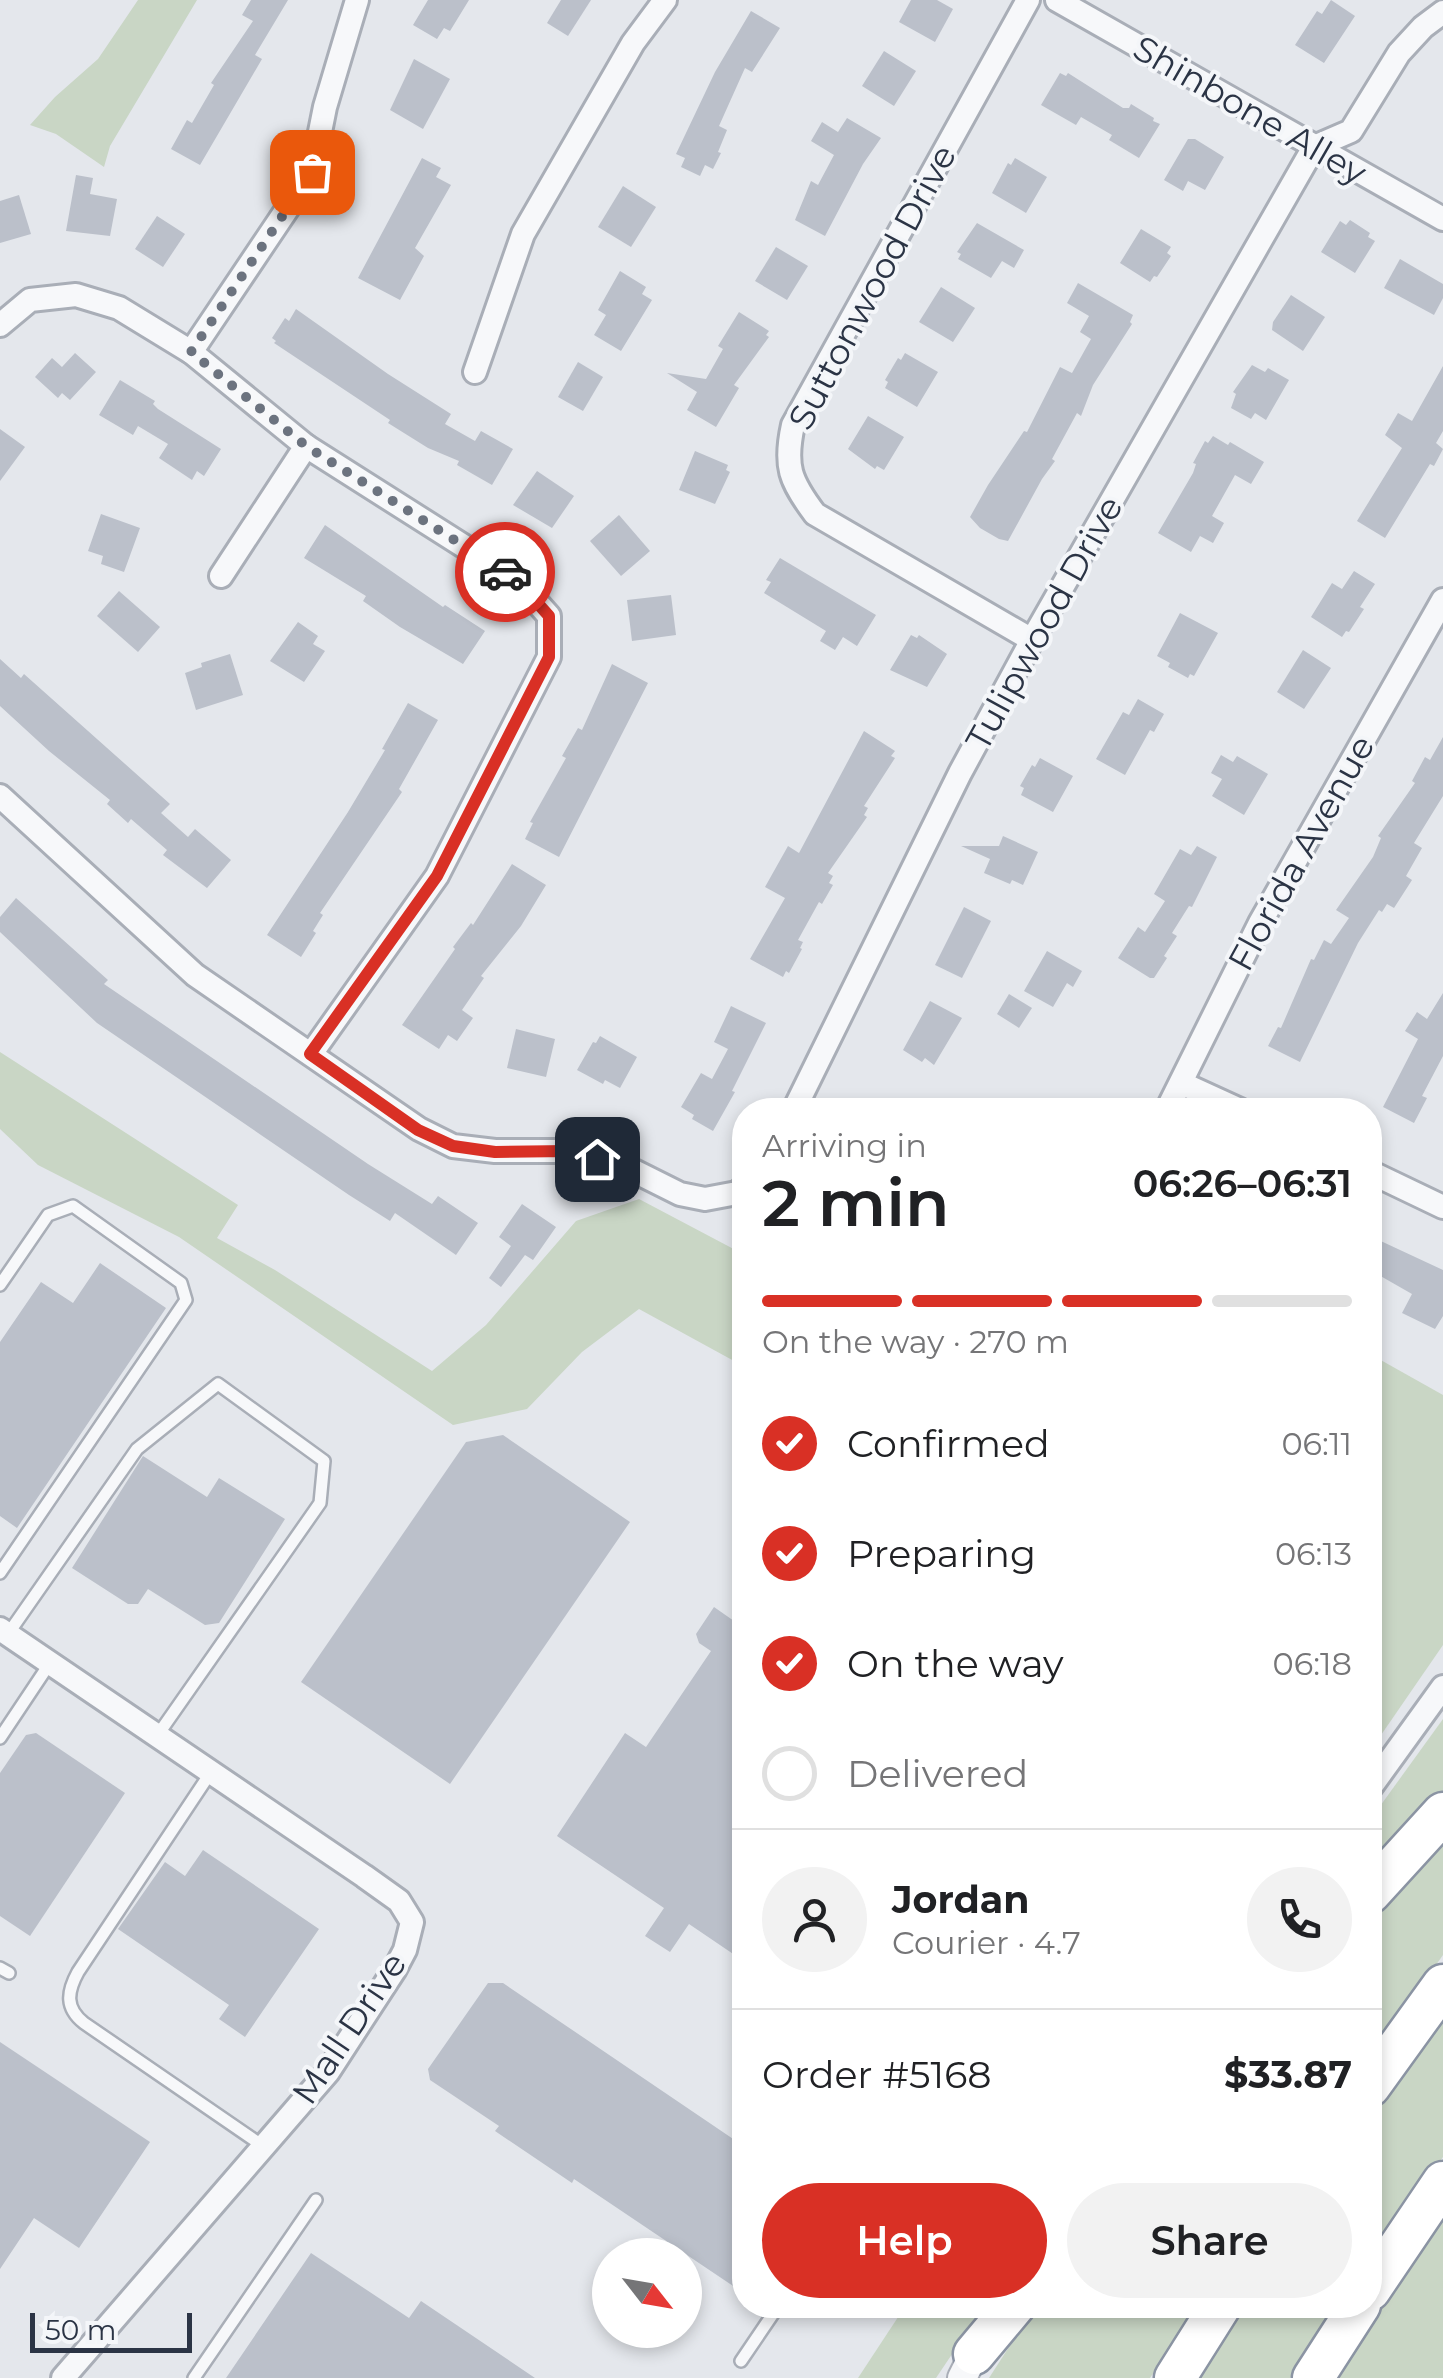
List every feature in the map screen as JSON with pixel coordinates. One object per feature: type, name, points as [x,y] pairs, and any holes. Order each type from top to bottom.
[{"type":"highway","points":[[1382,1879],[1443,1812]]},
{"type":"highway","points":[[1382,2069],[1443,1984]]},
{"type":"highway","points":[[1382,2272],[1443,2182]]},
{"type":"highway","points":[[968,2366],[1006,2318]]},
{"type":"highway","points":[[1175,2378],[1213,2318]]},
{"type":"highway","points":[[1312,2378],[1351,2318]]},
{"type":"street","points":[[191,352],[312,172],[325,107],[358,0]]},
{"type":"street","points":[[475,372],[522,234],[633,42],[665,0]]},
{"type":"street","name":"Suttonwood Drive","points":[[1028,0],[792,425],[786,454],[794,486],[815,514],[1032,640]]},
{"type":"street","name":"Shinbone Alley","points":[[1056,0],[1443,219]]},
{"type":"street","points":[[1314,147],[1351,131],[1399,53],[1443,12]]},
{"type":"street","name":"Tulipwood Drive","points":[[800,1098],[960,773],[1314,147]]},
{"type":"street","points":[[0,325],[30,300],[76,295],[120,308],[191,352],[306,446],[517,580],[549,616],[549,657],[437,876],[310,1054]]},
{"type":"street","points":[[221,576],[306,446]]},
{"type":"street","name":"Florida Avenue","points":[[1173,1098],[1260,923],[1443,600]]},
{"type":"street","points":[[0,796],[195,975],[418,1130],[453,1146],[495,1152],[568,1151],[626,1167],[680,1194],[705,1199],[732,1194]]},
{"type":"street","points":[[1181,1083],[1214,1098]]},
{"type":"street","points":[[1382,1178],[1443,1208]]},
{"type":"street","name":"Mall Drive","points":[[4,1632],[399,1901],[412,1922],[395,1969],[328,2072],[63,2378]]},
{"type":"street","points":[[1382,1771],[1443,1687]]},
{"type":"street","points":[[968,2366],[999,2318]]},
{"type":"lane","points":[[0,1285],[48,1215],[73,1206],[181,1282],[186,1300],[0,1574]]},
{"type":"lane","points":[[4,1632],[137,1450],[218,1384],[324,1461],[320,1503],[157,1736]]},
{"type":"lane","points":[[0,1738],[50,1663]]},
{"type":"lane","points":[[211,1772],[78,1972],[70,1986],[69,2001],[72,2014],[84,2023],[263,2146]]},
{"type":"lane","points":[[194,2378],[316,2200]]},
{"type":"lane","points":[[741,2361],[770,2318]]},
{"type":"green space","points":[[138,0],[197,0],[110,146],[104,167],[56,134],[30,125],[98,59]]},
{"type":"green space","points":[[0,1052],[238,1205],[217,1238],[275,1270],[432,1371],[486,1325],[576,1221],[639,1199],[732,1248],[732,1360],[639,1309],[582,1352],[527,1409],[453,1425],[179,1237],[38,1165],[0,1129]]},
{"type":"green space","points":[[1382,1361],[1443,1395],[1443,1645],[1382,1734]]},
{"type":"green space","points":[[1443,1719],[1443,1795],[1382,1862],[1382,1803]]},
{"type":"green space","points":[[1443,1822],[1443,1955],[1382,2041],[1382,1889]]},
{"type":"green space","points":[[1443,2017],[1443,2157],[1382,2243],[1382,2103]]},
{"type":"green space","points":[[1443,2205],[1443,2378],[1323,2378],[1365,2318],[1382,2318],[1382,2293]]},
{"type":"green space","points":[[897,2318],[976,2318],[936,2378],[858,2378]]},
{"type":"green space","points":[[1028,2318],[1192,2318],[1150,2378],[989,2378]]},
{"type":"green space","points":[[1234,2318],[1329,2318],[1290,2378],[1197,2378]]},
{"type":"building","points":[[251,0],[288,0],[255,55],[262,59],[200,165],[171,149],[187,120],[192,123],[214,85],[211,83],[253,21],[242,15]]},
{"type":"building","points":[[428,0],[469,0],[450,31],[444,28],[437,39],[413,25]]},
{"type":"building","points":[[561,0],[591,0],[568,36],[547,23]]},
{"type":"building","points":[[911,0],[937,0],[953,9],[935,42],[899,22]]},
{"type":"building","points":[[1331,0],[1355,16],[1324,63],[1295,45],[1317,11],[1322,14]]},
{"type":"building","points":[[751,11],[780,28],[752,72],[745,68],[719,126],[727,130],[718,152],[721,153],[713,169],[705,165],[700,176],[681,167],[685,158],[676,154],[715,72]]},
{"type":"building","points":[[884,51],[916,71],[894,106],[862,86]]},
{"type":"building","points":[[414,59],[450,79],[423,129],[390,110]]},
{"type":"building","points":[[1060,73],[1068,73],[1123,108],[1131,104],[1160,124],[1139,158],[1109,140],[1112,135],[1081,117],[1076,125],[1041,105]]},
{"type":"building","points":[[847,118],[881,138],[825,236],[795,220],[811,181],[818,185],[834,155],[811,141],[822,122],[838,132]]},
{"type":"building","points":[[1188,139],[1195,139],[1224,157],[1205,190],[1188,181],[1183,191],[1164,180]]},
{"type":"building","points":[[422,158],[441,168],[436,177],[451,185],[415,248],[424,256],[400,300],[358,278]]},
{"type":"building","points":[[1015,158],[1047,177],[1026,213],[992,193],[1008,163],[1011,165]]},
{"type":"building","points":[[76,175],[93,178],[90,194],[117,199],[110,236],[66,231]]},
{"type":"building","points":[[623,186],[656,207],[631,247],[598,227]]},
{"type":"building","points":[[19,195],[31,234],[0,243],[0,201]]},
{"type":"building","points":[[157,216],[185,234],[163,267],[135,249]]},
{"type":"building","points":[[1350,220],[1375,241],[1355,273],[1321,252],[1340,221],[1346,225]]},
{"type":"building","points":[[977,223],[1024,250],[1014,268],[1002,261],[991,278],[958,259],[961,254],[957,252]]},
{"type":"building","points":[[1141,229],[1171,247],[1167,253],[1171,256],[1150,282],[1120,263]]},
{"type":"building","points":[[776,247],[808,266],[787,300],[755,281]]},
{"type":"building","points":[[1400,259],[1443,284],[1443,298],[1434,315],[1384,288]]},
{"type":"building","points":[[620,271],[646,287],[642,294],[652,300],[621,351],[594,335],[606,315],[598,310]]},
{"type":"building","points":[[1078,283],[1133,315],[1132,324],[1093,385],[1081,416],[1077,413],[1052,459],[1055,461],[1008,541],[999,539],[970,517],[1024,431],[1027,432],[1060,367],[1072,373],[1091,339],[1080,332],[1089,316],[1067,303]]},
{"type":"building","points":[[941,287],[975,308],[953,342],[919,322]]},
{"type":"building","points":[[1291,295],[1325,317],[1303,351],[1272,330]]},
{"type":"building","points":[[296,309],[451,414],[445,424],[475,441],[481,431],[513,449],[492,485],[457,465],[459,461],[428,448],[388,423],[390,420],[274,343],[272,338]]},
{"type":"building","points":[[739,312],[769,331],[769,337],[734,385],[739,388],[716,427],[687,410],[697,392],[667,373],[706,379],[723,349],[718,346]]},
{"type":"building","points":[[75,353],[96,372],[70,400],[62,393],[58,398],[35,377],[52,358],[62,367]]},
{"type":"building","points":[[905,353],[938,372],[917,407],[885,388],[885,380]]},
{"type":"building","points":[[578,362],[603,377],[583,411],[558,397]]},
{"type":"building","points":[[1252,365],[1265,372],[1268,368],[1289,380],[1266,420],[1255,413],[1251,419],[1231,408],[1236,394],[1233,392]]},
{"type":"building","points":[[1443,366],[1443,431],[1436,443],[1443,449],[1385,538],[1357,521],[1402,448],[1385,435],[1398,413],[1412,421]]},
{"type":"building","points":[[120,380],[221,449],[204,476],[197,471],[192,480],[159,458],[168,444],[138,426],[133,435],[99,415]]},
{"type":"building","points":[[868,416],[904,437],[884,470],[877,466],[875,469],[848,449]]},
{"type":"building","points":[[0,429],[25,447],[0,481]]},
{"type":"building","points":[[1213,436],[1264,462],[1251,484],[1235,475],[1212,516],[1224,523],[1213,543],[1200,536],[1191,552],[1158,533],[1193,473],[1193,463],[1205,441],[1208,443]]},
{"type":"building","points":[[695,451],[728,465],[726,470],[730,472],[715,504],[679,490]]},
{"type":"building","points":[[537,471],[574,496],[552,528],[513,505]]},
{"type":"building","points":[[101,514],[140,528],[124,572],[101,564],[103,556],[88,551]]},
{"type":"building","points":[[619,515],[650,551],[621,576],[590,541]]},
{"type":"building","points":[[325,525],[443,607],[485,631],[463,664],[400,627],[363,601],[366,596],[304,558]]},
{"type":"building","points":[[780,558],[876,615],[857,646],[843,637],[835,650],[820,641],[826,631],[764,593],[771,582],[766,580]]},
{"type":"building","points":[[1354,571],[1375,584],[1360,607],[1364,609],[1342,637],[1311,617],[1332,583],[1342,589]]},
{"type":"building","points":[[119,591],[160,627],[138,652],[97,616]]},
{"type":"building","points":[[671,595],[676,635],[632,641],[627,600]]},
{"type":"building","points":[[1180,613],[1218,633],[1194,676],[1190,674],[1188,678],[1157,656]]},
{"type":"building","points":[[298,622],[318,636],[313,644],[325,651],[304,682],[270,661]]},
{"type":"building","points":[[911,635],[919,635],[947,654],[927,687],[890,670]]},
{"type":"building","points":[[1303,650],[1331,668],[1304,709],[1277,692]]},
{"type":"building","points":[[230,654],[243,695],[196,710],[185,673]]},
{"type":"building","points":[[0,659],[21,678],[24,674],[170,804],[161,813],[188,837],[195,829],[231,860],[207,888],[163,855],[167,850],[131,819],[128,823],[107,804],[110,800],[0,706]]},
{"type":"building","points":[[612,664],[648,683],[559,857],[525,839],[533,823],[530,822],[566,758],[562,756],[578,728],[582,730]]},
{"type":"building","points":[[1138,699],[1164,714],[1154,732],[1150,730],[1125,775],[1096,759],[1123,712],[1129,715]]},
{"type":"building","points":[[408,703],[438,720],[399,789],[402,792],[320,913],[323,915],[313,931],[316,933],[301,957],[267,935],[348,812]]},
{"type":"building","points":[[864,731],[895,751],[891,756],[895,758],[864,806],[868,808],[864,815],[867,817],[828,873],[833,876],[829,883],[833,885],[798,940],[803,942],[802,949],[783,977],[750,959],[785,898],[765,887],[788,846],[799,853]]},
{"type":"building","points":[[1443,737],[1443,796],[1414,843],[1422,848],[1406,876],[1412,880],[1394,908],[1387,904],[1382,912],[1379,910],[1358,943],[1300,1062],[1268,1046],[1278,1027],[1281,1028],[1311,959],[1314,960],[1324,940],[1331,944],[1349,918],[1336,910],[1373,857],[1381,838],[1378,836],[1415,783],[1412,781],[1425,757],[1430,760]]},
{"type":"building","points":[[1221,755],[1233,762],[1237,756],[1268,774],[1244,815],[1212,796],[1222,779],[1211,773]]},
{"type":"building","points":[[1040,758],[1073,776],[1053,812],[1021,795],[1024,788],[1020,786]]},
{"type":"building","points":[[1003,836],[1038,852],[1023,885],[984,873],[990,859],[961,846],[999,846]]},
{"type":"building","points":[[1197,846],[1217,857],[1192,907],[1172,933],[1177,936],[1164,956],[1167,958],[1154,978],[1150,978],[1118,958],[1138,927],[1145,932],[1165,901],[1154,894],[1180,849],[1191,855]]},
{"type":"building","points":[[512,864],[546,885],[521,926],[481,976],[484,978],[462,1010],[473,1018],[457,1041],[448,1035],[439,1049],[402,1025]]},
{"type":"building","points":[[16,898],[108,980],[104,984],[368,1164],[432,1204],[438,1196],[478,1223],[456,1255],[395,1213],[390,1221],[349,1195],[97,1023],[0,932],[0,917]]},
{"type":"building","points":[[964,907],[991,921],[962,978],[935,965]]},
{"type":"building","points":[[1047,951],[1082,971],[1073,987],[1067,983],[1053,1007],[1024,991]]},
{"type":"building","points":[[1443,993],[1443,1056],[1422,1096],[1427,1098],[1414,1123],[1383,1107],[1418,1039],[1405,1031],[1417,1012],[1427,1019]]},
{"type":"building","points":[[1009,994],[1032,1008],[1019,1028],[997,1014]]},
{"type":"building","points":[[930,1001],[962,1018],[934,1065],[903,1050]]},
{"type":"building","points":[[731,1006],[766,1023],[713,1131],[681,1107],[701,1073],[712,1079],[728,1049],[714,1042]]},
{"type":"building","points":[[516,1029],[555,1039],[546,1077],[507,1068]]},
{"type":"building","points":[[600,1036],[637,1057],[620,1088],[577,1070]]},
{"type":"building","points":[[522,1204],[556,1227],[533,1260],[525,1255],[501,1287],[489,1278],[511,1246],[499,1237]]},
{"type":"building","points":[[1382,1242],[1443,1270],[1443,1316],[1435,1329],[1402,1313],[1412,1294],[1382,1277]]},
{"type":"building","points":[[100,1263],[166,1308],[17,1528],[0,1516],[0,1342],[41,1282],[73,1303]]},
{"type":"building","points":[[503,1435],[630,1522],[450,1784],[301,1682],[466,1442]]},
{"type":"building","points":[[143,1456],[207,1497],[219,1478],[285,1519],[219,1623],[205,1625],[148,1589],[138,1604],[128,1604],[72,1568]]},
{"type":"building","points":[[714,1607],[732,1620],[732,1953],[689,1924],[670,1952],[645,1936],[664,1908],[557,1836],[625,1733],[646,1747],[711,1651],[699,1643],[696,1634]]},
{"type":"building","points":[[36,1733],[125,1793],[30,1936],[0,1916],[0,1773],[26,1735]]},
{"type":"building","points":[[203,1850],[319,1929],[245,2037],[219,2019],[229,2005],[118,1929],[165,1862],[185,1876]]},
{"type":"building","points":[[488,1983],[503,1983],[732,2138],[732,2285],[702,2265],[702,2238],[662,2238],[495,2131],[499,2126],[430,2080],[428,2069]]},
{"type":"building","points":[[0,2042],[150,2142],[79,2248],[34,2218],[0,2269]]},
{"type":"building","points":[[311,2253],[409,2318],[421,2301],[535,2378],[226,2378]]},
{"type":"way so far","points":[[312,172],[191,352],[306,446],[505,572]]},
{"type":"route","points":[[505,572],[549,616],[549,657],[437,876],[310,1054],[418,1130],[453,1146],[495,1152],[568,1151],[597,1159]]}]
